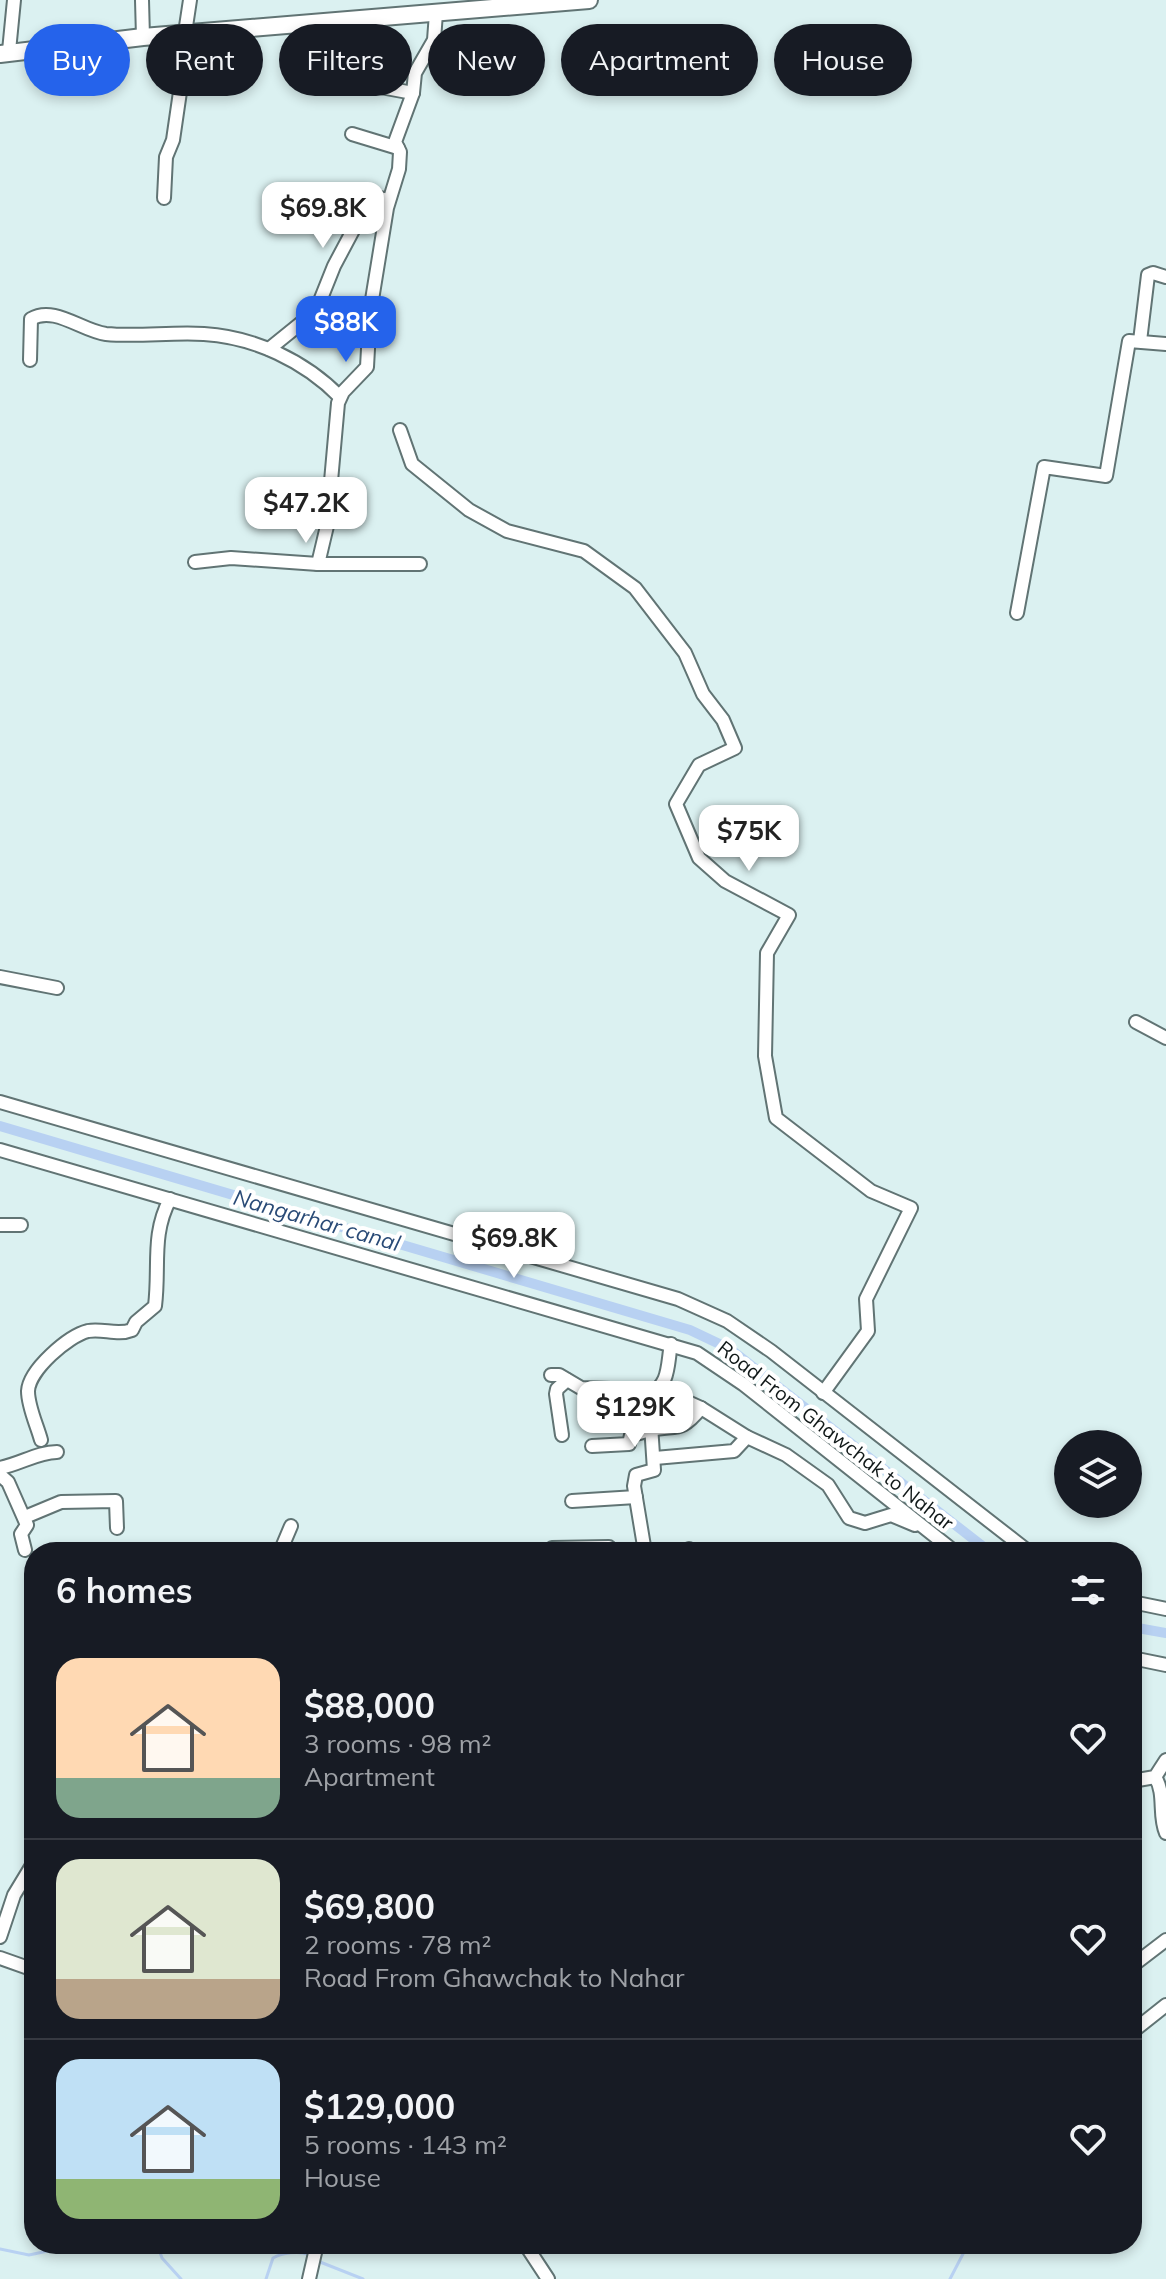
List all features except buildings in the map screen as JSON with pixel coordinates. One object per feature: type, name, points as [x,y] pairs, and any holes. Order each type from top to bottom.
[{"type":"main road","points":[[263,26],[436,13],[466,5],[589,0]]},
{"type":"main road","points":[[4,53],[146,37]]},
{"type":"street","points":[[4,53],[14,0]]},
{"type":"street","points":[[142,0],[143,37]]},
{"type":"street","points":[[182,24],[190,0]]},
{"type":"street","points":[[318,564],[327,526],[340,397],[367,367],[370,312],[388,200],[399,169],[396,137],[413,93],[415,73],[434,40],[436,13]]},
{"type":"street","points":[[164,198],[166,157],[173,140],[179,96]]},
{"type":"street","points":[[352,134],[398,148]]},
{"type":"street","points":[[269,349],[316,311],[334,266],[368,202],[376,197],[388,200]]},
{"type":"street","points":[[1140,341],[1148,275],[1153,273],[1166,277]]},
{"type":"street","points":[[30,360],[31,319],[36,316],[59,317],[103,333],[201,333],[235,337],[269,349],[323,379],[340,397]]},
{"type":"street","points":[[1017,613],[1042,470],[1047,466],[1106,476],[1129,341],[1166,344]]},
{"type":"street","points":[[400,430],[412,464],[469,510],[507,531],[584,551],[635,588],[685,653],[703,694],[723,720],[735,748],[699,765],[676,804],[699,858],[725,881],[789,915],[767,953],[765,1056],[776,1118],[871,1191],[911,1208],[866,1299],[868,1331],[823,1393]]},
{"type":"street","points":[[195,562],[231,558],[318,564],[420,564]]},
{"type":"street","points":[[0,977],[57,988]]},
{"type":"street","points":[[1136,1022],[1166,1038]]},
{"type":"street","points":[[0,1102],[678,1299],[727,1321],[1016,1542]]},
{"type":"street","name":"Road From Ghawchak to Nahar","points":[[0,1150],[697,1353],[743,1384],[943,1542]]},
{"type":"street","points":[[41,1440],[28,1388],[37,1371],[64,1343],[89,1331],[124,1333],[132,1330],[136,1322],[155,1306],[158,1277],[156,1239],[161,1216],[170,1199]]},
{"type":"street","points":[[0,1225],[21,1225]]},
{"type":"street","points":[[649,1395],[660,1389],[664,1382],[671,1344]]},
{"type":"street","points":[[551,1375],[559,1375],[581,1388],[648,1391],[654,1470],[636,1475],[634,1486],[643,1542]]},
{"type":"street","points":[[562,1435],[556,1394],[567,1380]]},
{"type":"street","points":[[681,1399],[747,1437],[786,1455],[828,1485],[849,1518],[865,1523],[891,1515],[928,1530]]},
{"type":"street","points":[[629,1444],[631,1435],[679,1428],[691,1421],[701,1408]]},
{"type":"street","points":[[592,1446],[629,1444],[654,1452],[734,1451],[747,1437]]},
{"type":"street","points":[[0,1468],[17,1465],[47,1452],[57,1452]]},
{"type":"street","points":[[0,1475],[8,1482],[25,1517],[27,1525],[21,1534],[24,1546]]},
{"type":"street","points":[[572,1501],[636,1497]]},
{"type":"street","points":[[25,1517],[61,1502],[116,1501],[117,1528]]},
{"type":"street","points":[[284,1542],[291,1526]]},
{"type":"street","points":[[1142,1604],[1166,1609]]},
{"type":"street","points":[[1142,1660],[1166,1665]]},
{"type":"street","points":[[1142,1779],[1155,1777],[1166,1760]]},
{"type":"street","points":[[1155,1777],[1161,1786],[1162,1823],[1166,1833]]},
{"type":"street","points":[[0,1937],[14,1895],[24,1878]]},
{"type":"street","points":[[1142,1958],[1166,1940]]},
{"type":"street","points":[[0,1958],[24,1966]]},
{"type":"street","points":[[1142,2024],[1166,2005]]},
{"type":"street","points":[[309,2279],[315,2254]]},
{"type":"street","points":[[532,2254],[548,2279]]},
{"type":"waterway","name":"Nangarhar canal","points":[[0,1126],[690,1330],[730,1349],[977,1542]]},
{"type":"waterway","name":"Nangarhar canal","points":[[1142,1629],[1166,1633]]},
{"type":"waterway","points":[[0,2249],[24,2254]]},
{"type":"waterway","points":[[24,2254],[34,2254]]},
{"type":"waterway","points":[[161,2254],[181,2279]]},
{"type":"waterway","points":[[266,2279],[273,2258],[286,2254]]},
{"type":"waterway","points":[[304,2254],[309,2255]]},
{"type":"waterway","points":[[950,2279],[963,2254]]},
{"type":"waterway","points":[[315,2260],[363,2279]]}]
